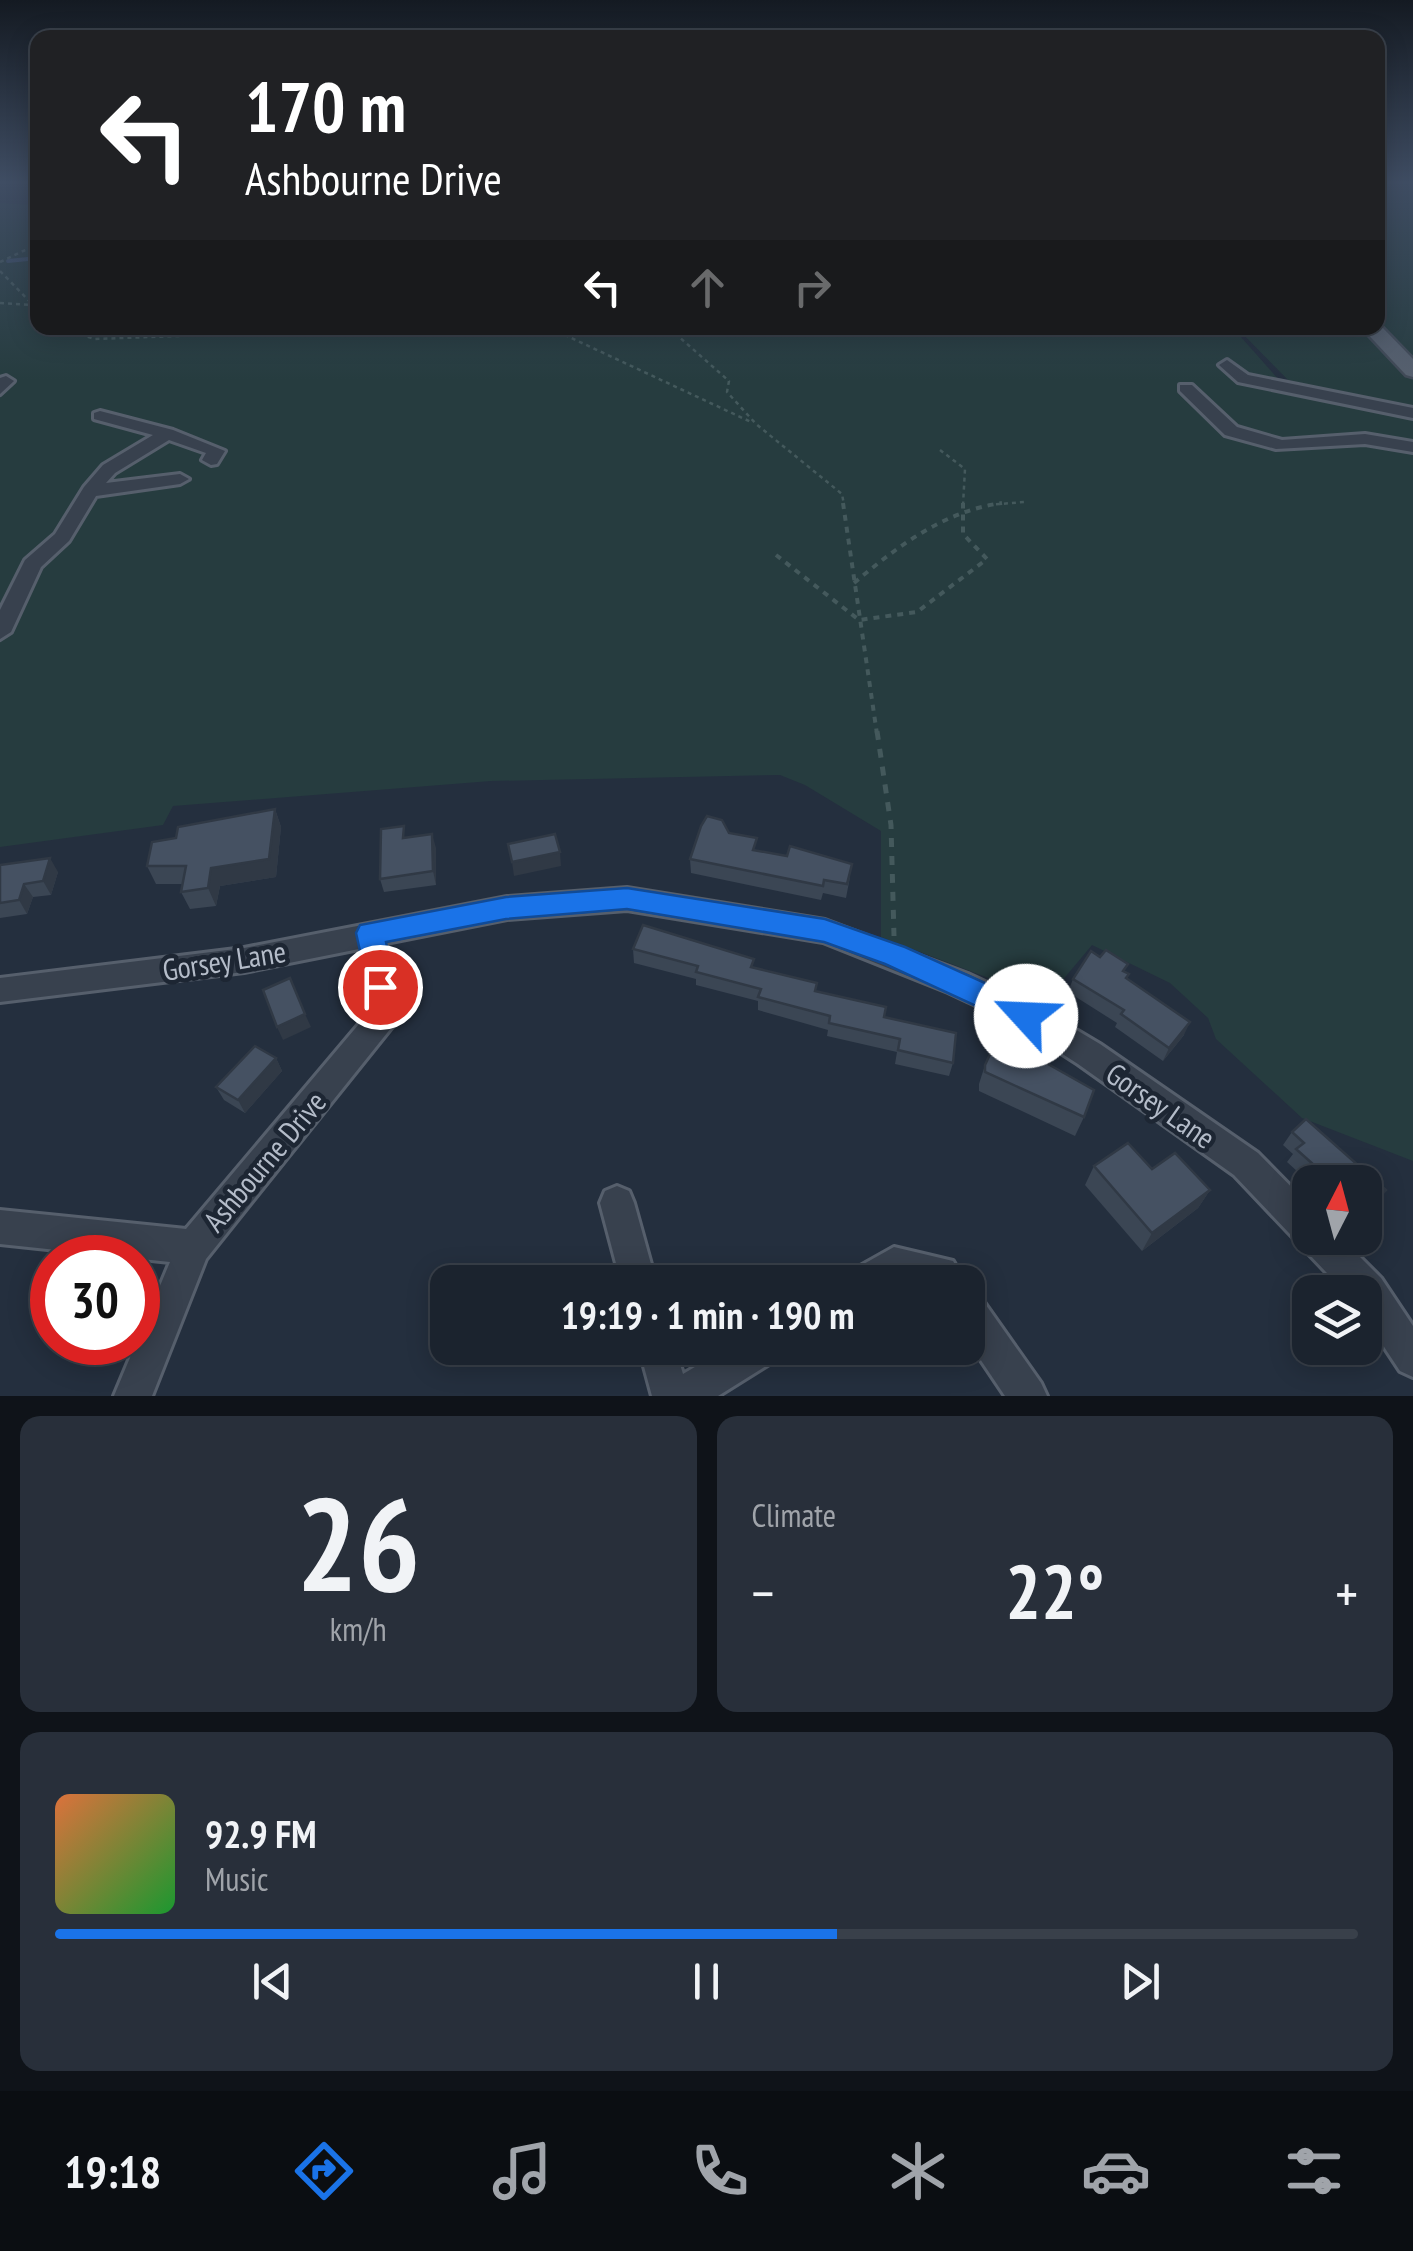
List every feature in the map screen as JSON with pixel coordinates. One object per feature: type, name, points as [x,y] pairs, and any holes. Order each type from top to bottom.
[{"type":"main road","points":[[1379,335],[1413,371]]},
{"type":"street","points":[[1227,365],[1244,379],[1413,413]]},
{"type":"street","points":[[1186,388],[1232,431],[1282,446],[1365,439],[1413,447]]},
{"type":"street","points":[[100,416],[216,452],[210,460]]},
{"type":"street","points":[[0,632],[32,564],[62,537],[109,468],[167,434]]},
{"type":"street","points":[[90,491],[180,479]]},
{"type":"street","name":"Gorsey Lane","points":[[0,990],[244,960],[506,908],[627,898],[825,931],[895,956],[1026,1016],[1089,1054],[1246,1164],[1292,1212]]},
{"type":"street","name":"Ashbourne Drive","points":[[133,1396],[193,1247],[386,1014],[370,933]]},
{"type":"street","points":[[617,1203],[634,1265]]},
{"type":"street","points":[[0,1227],[193,1247]]},
{"type":"street","points":[[1333,1255],[1368,1291],[1413,1358]]},
{"type":"street","points":[[985,1335],[1028,1396]]},
{"type":"street","points":[[663,1365],[671,1396]]},
{"type":"street","points":[[683,1396],[733,1365]]},
{"type":"path","points":[[0,262],[27,249]]},
{"type":"path","points":[[0,271],[30,303]]},
{"type":"path","points":[[0,303],[30,305]]},
{"type":"path","points":[[82,335],[96,339],[205,335]]},
{"type":"path","points":[[565,335],[756,424]]},
{"type":"path","points":[[677,335],[728,381],[728,392],[756,424],[842,494],[891,825],[895,956]]},
{"type":"path","points":[[776,556],[859,620],[917,612],[975,572],[987,559],[966,541],[962,514],[968,478],[964,469],[940,450]]},
{"type":"path","points":[[854,583],[925,529],[995,504],[1024,502]]},
{"type":"green space","points":[[0,249],[30,249],[30,335],[1239,335],[1280,381],[1396,405],[1288,380],[1244,335],[1367,335],[1394,365],[1413,377],[1413,1161],[1302,1118],[1216,1039],[1208,1018],[1170,983],[1092,945],[1046,1000],[881,937],[881,831],[805,785],[780,775],[491,781],[173,806],[163,825],[0,847]]},
{"type":"green space","points":[[1385,249],[1413,249],[1413,364],[1385,333]]},
{"type":"building","points":[[275,809],[269,859],[211,868],[208,888],[181,892],[186,866],[147,866],[152,842],[176,838],[178,827]]},
{"type":"building","points":[[707,816],[722,820],[729,833],[757,838],[753,850],[787,856],[790,846],[852,864],[847,884],[824,880],[823,886],[690,859]]},
{"type":"building","points":[[404,826],[403,838],[432,834],[433,871],[380,879],[381,829]]},
{"type":"building","points":[[555,834],[560,852],[512,862],[508,844]]},
{"type":"building","points":[[50,858],[43,881],[24,884],[19,900],[0,903],[0,865]]},
{"type":"building","points":[[643,925],[754,959],[751,967],[817,983],[815,991],[886,1007],[884,1017],[956,1033],[953,1063],[898,1050],[900,1039],[829,1023],[830,1016],[758,997],[761,989],[696,972],[698,966],[633,949]]},
{"type":"building","points":[[1106,950],[1128,964],[1123,971],[1129,974],[1126,978],[1190,1022],[1169,1048],[1121,1014],[1124,1010],[1073,979],[1091,951],[1100,957]]},
{"type":"building","points":[[290,978],[305,1014],[277,1027],[263,990]]},
{"type":"building","points":[[1027,1034],[1055,1048],[1048,1064],[1094,1090],[1084,1117],[985,1072],[997,1039],[1020,1050]]},
{"type":"building","points":[[255,1046],[276,1058],[238,1100],[216,1087]]},
{"type":"building","points":[[1306,1119],[1358,1165],[1314,1165],[1296,1149],[1304,1143],[1292,1132]]},
{"type":"building","points":[[1128,1143],[1152,1169],[1175,1153],[1210,1190],[1152,1233],[1094,1166]]},
{"type":"waterway","points":[[8,261],[30,259]]},
{"type":"route","points":[[380,987],[370,933],[506,908],[627,898],[825,931],[895,956],[1026,1016]]}]
